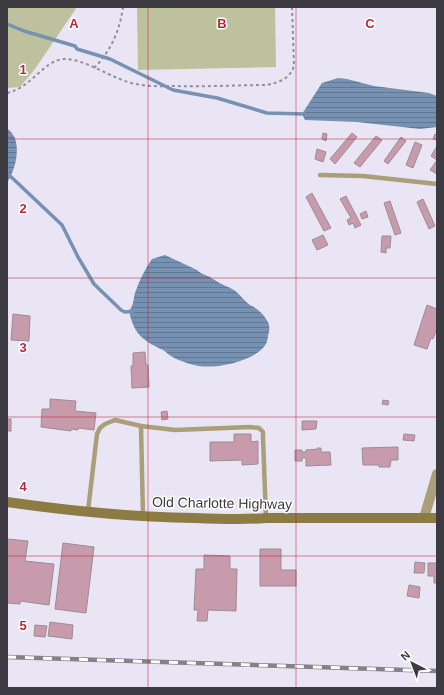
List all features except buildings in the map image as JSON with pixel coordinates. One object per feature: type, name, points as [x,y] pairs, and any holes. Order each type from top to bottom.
[{"type":"main road","name":"Old Charlotte Highway","points":[[7,502],[88,512],[156,517],[249,519],[437,518]]},
{"type":"street","points":[[424,518],[437,474]]},
{"type":"lane","points":[[320,175],[363,176],[437,184]]},
{"type":"lane","points":[[88,512],[97,434],[100,428],[105,424],[115,420],[140,426],[176,430],[250,427],[259,428],[263,432],[266,518]]},
{"type":"lane","points":[[140,426],[143,516]]},
{"type":"path","points":[[94,68],[108,53],[120,24],[123,7]]},
{"type":"path","points":[[7,93],[23,87],[46,66],[62,59],[70,60],[128,82],[144,86],[267,85],[278,82],[288,77],[294,66],[292,7]]},
{"type":"green space","points":[[7,7],[77,7],[35,69],[20,87],[7,88]]},
{"type":"green space","points":[[137,7],[275,7],[276,67],[138,70]]},
{"type":"water","points":[[338,78],[374,86],[429,93],[437,96],[437,127],[420,129],[357,122],[305,120],[302,114],[322,83]]},
{"type":"water","points":[[7,128],[15,138],[17,152],[14,169],[7,183]]},
{"type":"water","points":[[165,255],[234,290],[248,303],[261,312],[269,325],[269,329],[268,339],[261,350],[245,359],[225,365],[206,367],[187,363],[175,358],[144,339],[136,331],[129,311],[133,305],[138,284],[149,263],[152,259]]},
{"type":"waterway","points":[[7,24],[110,59],[173,90],[217,98],[267,113],[305,114]]},
{"type":"waterway","points":[[7,173],[62,225],[94,284],[121,310],[125,312],[134,311]]},
{"type":"railway","points":[[7,657],[437,671]]}]
